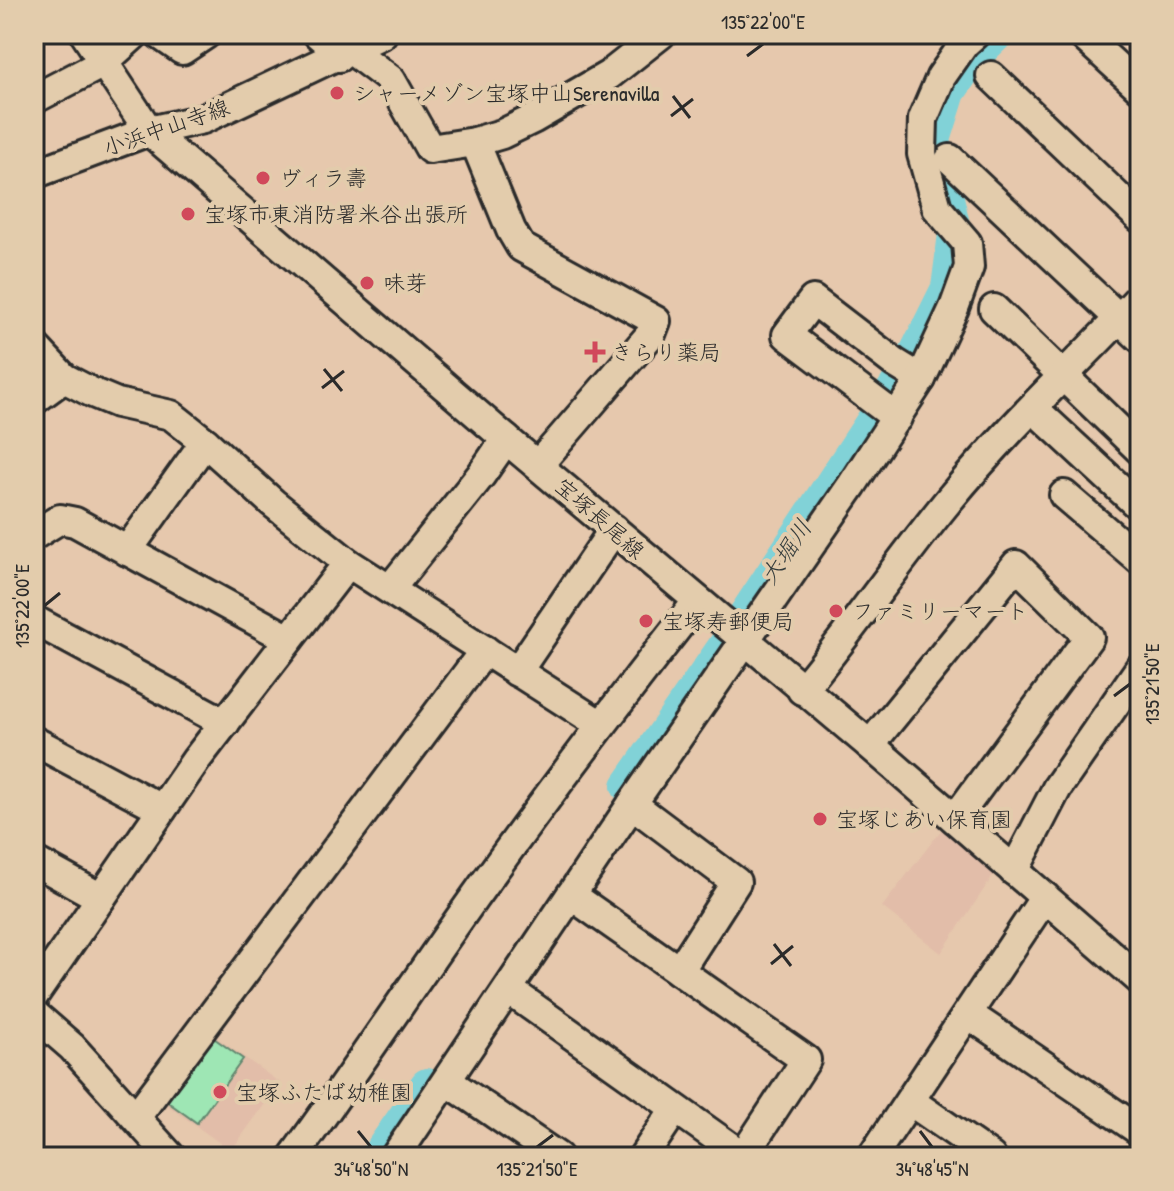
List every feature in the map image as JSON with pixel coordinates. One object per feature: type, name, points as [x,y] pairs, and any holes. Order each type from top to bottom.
[{"type":"street","name":"宝塚長尾線","points":[[85,34],[149,131],[697,602],[1137,972]]},
{"type":"street","points":[[34,99],[103,63],[135,34]]},
{"type":"street","points":[[159,34],[182,50],[206,34]]},
{"type":"street","points":[[318,34],[332,46],[391,80],[430,149],[502,134],[609,75],[660,34]]},
{"type":"street","name":"小浜中山寺線","points":[[34,174],[149,131],[203,119],[382,34]]},
{"type":"street","points":[[395,1157],[632,804],[737,635],[888,412],[954,308],[969,267],[967,243],[937,208],[922,154],[923,119],[941,77],[964,44],[975,34]]},
{"type":"street","points":[[1081,34],[1140,88]]},
{"type":"street","points":[[991,76],[1140,218]]},
{"type":"street","points":[[475,142],[521,247],[656,321],[651,334],[538,465]]},
{"type":"street","points":[[950,159],[1140,338]]},
{"type":"street","points":[[802,690],[947,502],[1140,297]]},
{"type":"street","points":[[888,412],[787,335],[813,300],[911,373]]},
{"type":"street","points":[[994,309],[1140,450]]},
{"type":"street","points":[[34,346],[64,378],[117,403],[171,415],[292,520],[348,563],[601,725]]},
{"type":"street","points":[[34,400],[64,378]]},
{"type":"street","points":[[1033,408],[1140,507]]},
{"type":"street","points":[[390,589],[506,439]]},
{"type":"street","points":[[127,551],[205,442]]},
{"type":"street","points":[[1064,495],[1140,560]]},
{"type":"street","points":[[34,535],[60,519],[75,522],[289,639]]},
{"type":"street","points":[[517,672],[614,529]]},
{"type":"street","points":[[34,995],[162,809],[348,563]]},
{"type":"street","points":[[870,745],[1016,565],[1089,637],[955,819]]},
{"type":"street","points":[[293,1157],[474,898],[601,725],[697,602]]},
{"type":"street","points":[[34,620],[225,723]]},
{"type":"street","points":[[136,1117],[485,650]]},
{"type":"street","points":[[1014,871],[1057,788],[1140,668]]},
{"type":"street","points":[[34,741],[162,809]]},
{"type":"street","points":[[632,804],[736,882],[679,971]]},
{"type":"street","points":[[34,861],[101,898]]},
{"type":"street","points":[[509,990],[743,1157],[806,1060],[571,895]]},
{"type":"street","points":[[872,1157],[1045,897]]},
{"type":"street","points":[[34,1014],[72,1047],[171,1157]]},
{"type":"street","points":[[968,1014],[1140,1131]]},
{"type":"street","points":[[447,1081],[558,1157]]},
{"type":"street","points":[[910,1101],[991,1157]]},
{"type":"street","points":[[643,1157],[675,1109]]},
{"type":"shaded area","points":[[942,829],[995,873],[941,953],[882,907]]},
{"type":"shaded area","name":"宝塚ふたば幼稚園","points":[[209,1032],[280,1083],[231,1151],[160,1100]]},
{"type":"green space","points":[[211,1036],[243,1059],[197,1123],[165,1100]]},
{"type":"waterway","name":"大堀川","points":[[628,786],[727,643],[911,363],[948,288],[955,234],[934,140],[949,92],[972,58],[997,34]]},
{"type":"waterway","name":"大堀川","points":[[377,1157],[427,1085]]},
{"type":"place","name":"シャーメゾン宝塚中山Serenavilla","points":[[337,93]]},
{"type":"place","name":"ヴィラ壽","points":[[263,178]]},
{"type":"place","name":"宝塚市東消防署米谷出張所","points":[[188,214]]},
{"type":"place","name":"味芽","points":[[367,283]]},
{"type":"place","name":"きらり薬局","points":[[595,352]]},
{"type":"place","name":"ファミリーマート","points":[[836,611]]},
{"type":"place","name":"宝塚寿郵便局","points":[[646,621]]},
{"type":"place","name":"宝塚じあい保育園","points":[[820,819]]},
{"type":"place","name":"宝塚ふたば幼稚園","points":[[220,1092]]}]
